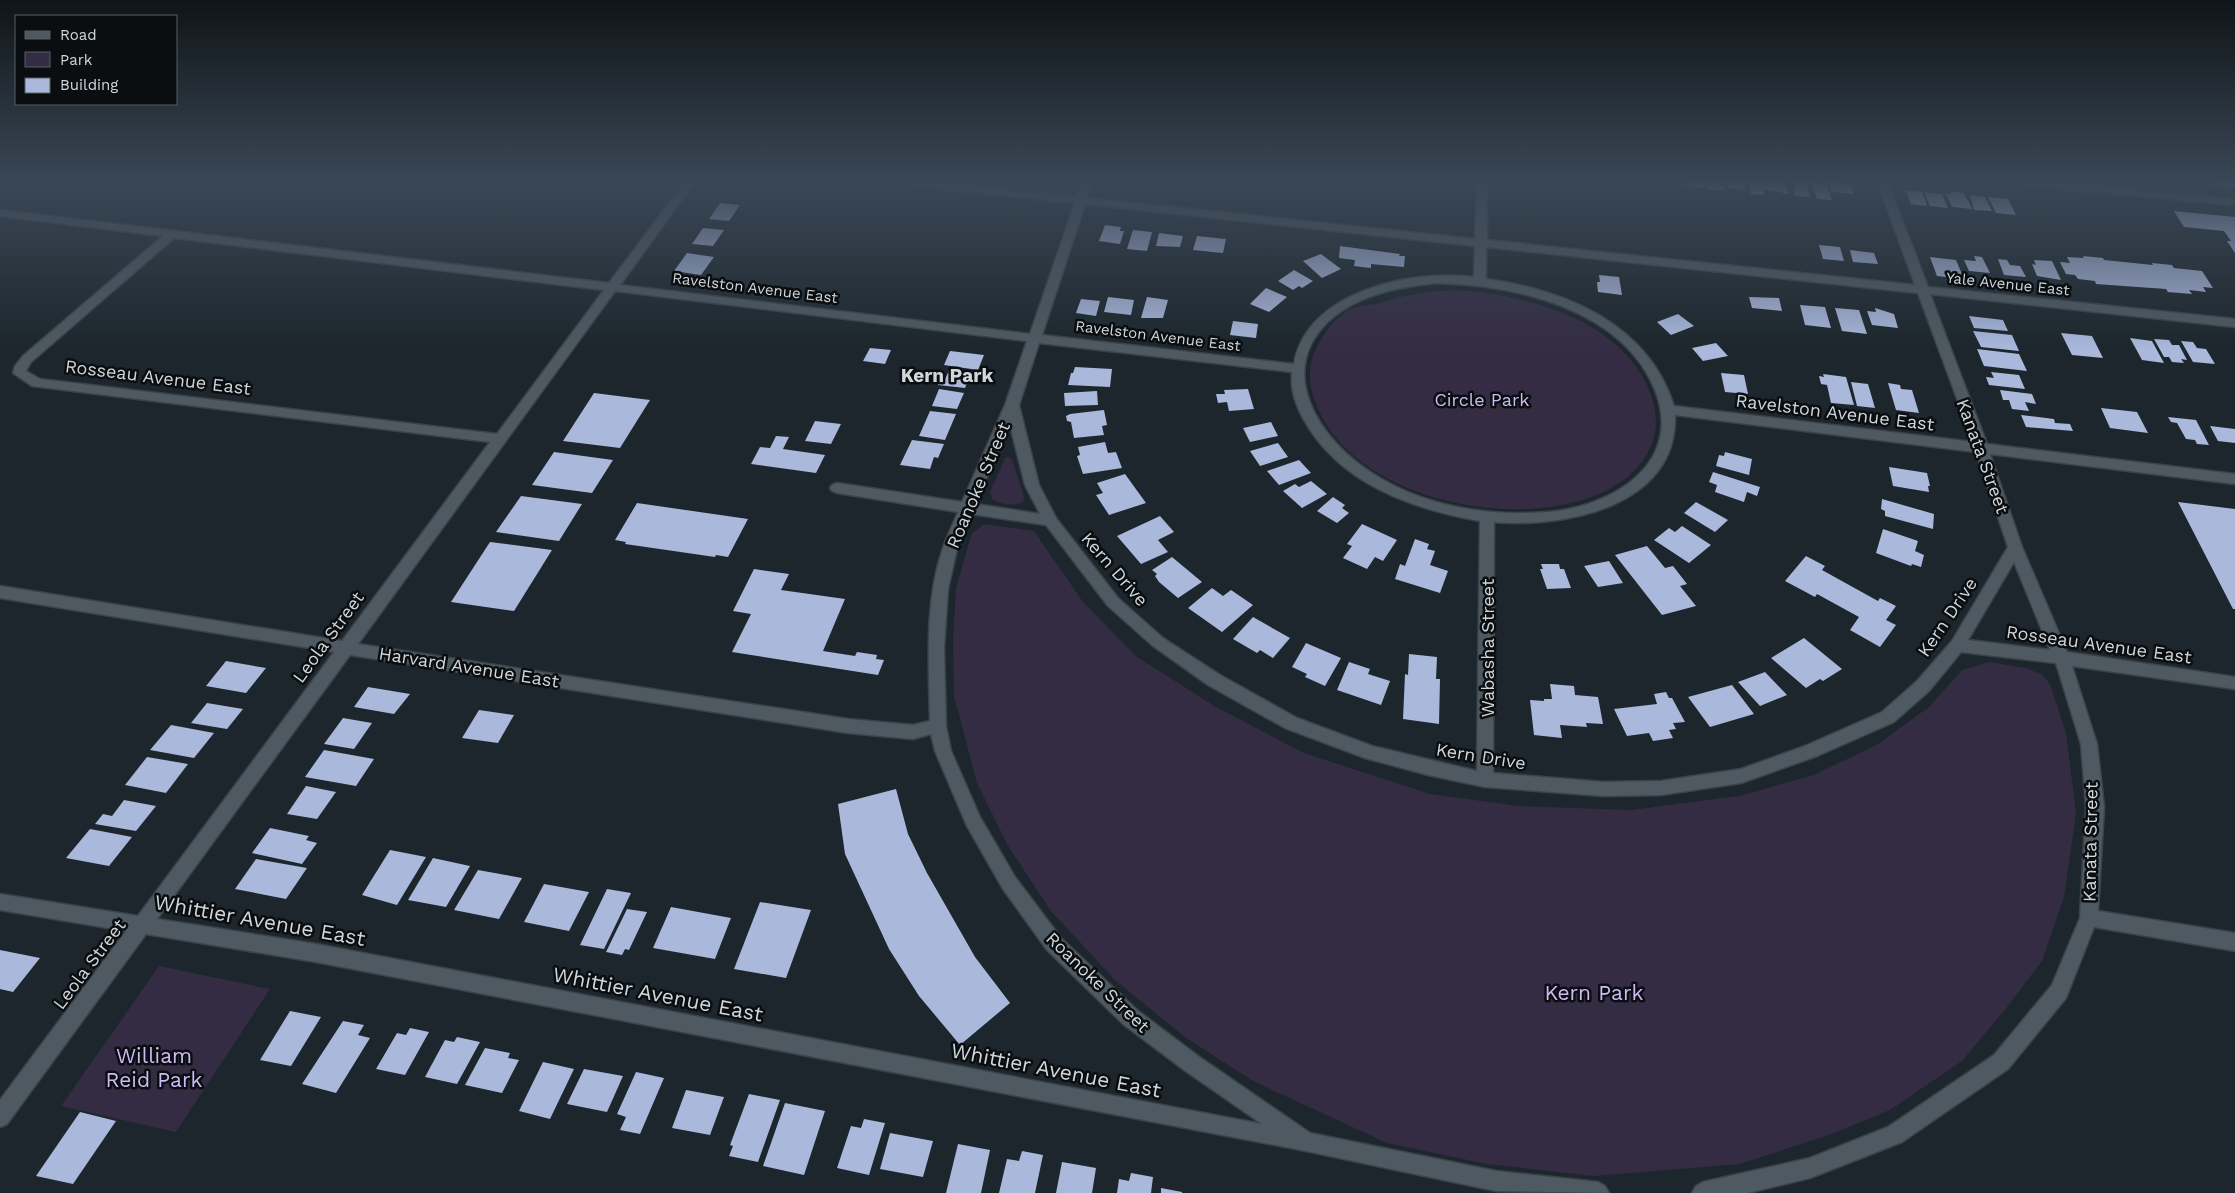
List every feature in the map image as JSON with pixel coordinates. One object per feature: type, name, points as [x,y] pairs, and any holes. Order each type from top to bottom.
[{"type":"street","name":"Rosseau Avenue East","points":[[166,239],[27,359],[21,366],[20,373],[37,382],[502,439]]},
{"type":"street","name":"Ravelston Avenue East","points":[[220,239],[1299,369]]},
{"type":"street","name":"Leola Street","points":[[0,1116],[144,924],[344,648],[502,439],[647,239]]},
{"type":"street","name":"Roanoke Street","points":[[1068,239],[1012,405],[996,445],[966,507],[950,549],[941,589],[936,648],[938,726],[943,751],[973,821],[1009,883],[1054,944],[1130,1017],[1191,1063],[1306,1142],[1496,1187]]},
{"type":"street","name":"Yale Avenue East","points":[[1449,239],[2235,323]]},
{"type":"street","points":[[1480,280],[1481,239]]},
{"type":"street","name":"Kanata Street","points":[[1703,1193],[1810,1168],[1896,1135],[2001,1062],[2059,991],[2089,918],[2095,807],[2089,744],[2069,676],[2015,547],[1982,449],[1903,239]]},
{"type":"street","points":[[1450,279],[1480,280],[1546,295],[1576,308],[1604,324],[1628,342],[1648,364],[1661,386],[1668,410],[1668,432],[1662,453],[1640,481],[1618,496],[1590,508],[1558,516],[1523,519],[1486,517],[1453,512],[1421,502],[1384,486],[1352,466],[1323,438],[1310,418],[1299,388],[1299,369],[1304,349],[1313,332],[1332,312],[1358,297],[1382,288],[1408,282],[1450,279]]},
{"type":"street","name":"Kern Drive","points":[[1012,405],[1032,485],[1050,520],[1077,558],[1113,602],[1158,642],[1214,680],[1292,723],[1371,753],[1428,768],[1486,780],[1604,789],[1661,788],[1741,776],[1811,752],[1888,717],[1923,686],[1957,645],[2015,547]]},
{"type":"street","name":"Ravelston Avenue East","points":[[1668,410],[2235,479]]},
{"type":"street","points":[[837,488],[1050,520]]},
{"type":"street","name":"Wabasha Street","points":[[1486,517],[1486,780]]},
{"type":"street","name":"Harvard Avenue East","points":[[0,592],[344,648],[848,726],[913,732],[938,726]]},
{"type":"street","name":"Rosseau Avenue East","points":[[1957,645],[2235,683]]},
{"type":"street","name":"Whittier Avenue East","points":[[0,902],[316,953],[1306,1142]]},
{"type":"street","points":[[2089,918],[2235,942]]},
{"type":"street","points":[[1496,1187],[1598,1193]]},
{"type":"green space","name":"Circle Park","points":[[1455,290],[1512,297],[1541,305],[1570,316],[1596,330],[1620,348],[1638,369],[1651,395],[1656,417],[1654,438],[1648,452],[1633,472],[1614,487],[1579,501],[1535,509],[1501,509],[1466,505],[1430,496],[1397,483],[1366,466],[1341,444],[1318,410],[1310,379],[1313,356],[1328,328],[1339,317],[1356,307],[1380,303],[1399,297]]},
{"type":"green space","points":[[1005,458],[1012,459],[1024,497],[1023,502],[1015,504],[996,501],[992,499],[990,492]]},
{"type":"green space","name":"Kern Park","points":[[985,524],[1034,531],[1083,602],[1137,657],[1216,707],[1304,753],[1430,794],[1519,806],[1631,810],[1739,796],[1814,775],[1878,744],[1929,707],[1962,670],[1989,662],[2026,668],[2043,675],[2050,684],[2066,733],[2076,813],[2064,897],[2042,961],[2004,1011],[1962,1061],[1890,1110],[1829,1135],[1740,1164],[1594,1176],[1487,1164],[1387,1143],[1255,1082],[1186,1038],[1115,980],[1050,910],[1007,844],[977,783],[954,696],[953,640],[956,588],[972,533]]},
{"type":"green space","name":"William Reid Park","points":[[159,966],[270,989],[176,1132],[61,1106]]},
{"type":"building","points":[[696,239],[718,239],[713,246],[692,244]]},
{"type":"building","points":[[1100,239],[1122,239],[1120,244],[1099,241]]},
{"type":"building","points":[[1130,239],[1150,239],[1147,251],[1127,249]]},
{"type":"building","points":[[1158,239],[1182,239],[1180,247],[1156,246]]},
{"type":"building","points":[[1196,239],[1226,239],[1223,253],[1193,250]]},
{"type":"building","points":[[2229,239],[2235,239],[2235,253],[2227,241],[2231,241]]},
{"type":"building","points":[[1819,245],[1840,247],[1844,261],[1823,259]]},
{"type":"building","points":[[1340,246],[1400,254],[1399,256],[1405,256],[1404,267],[1371,264],[1371,268],[1354,266],[1355,260],[1339,258]]},
{"type":"building","points":[[1850,250],[1874,253],[1878,264],[1853,262]]},
{"type":"building","points":[[687,253],[714,257],[701,275],[674,271]]},
{"type":"building","points":[[1321,254],[1341,269],[1322,278],[1303,261]]},
{"type":"building","points":[[1974,256],[1982,257],[1990,273],[1969,271],[1964,260],[1976,261]]},
{"type":"building","points":[[2083,256],[2153,265],[2152,263],[2172,265],[2174,268],[2202,271],[2213,288],[2203,287],[2206,292],[2189,290],[2192,294],[2168,292],[2166,289],[2096,284],[2095,281],[2078,279],[2075,275],[2066,274],[2060,262],[2070,263],[2067,257],[2084,258]]},
{"type":"building","points":[[1930,257],[1956,260],[1964,279],[1937,276]]},
{"type":"building","points":[[1998,259],[2007,260],[2010,265],[2020,266],[2026,277],[2004,275]]},
{"type":"building","points":[[2034,260],[2052,261],[2061,280],[2037,276],[2032,264],[2036,265]]},
{"type":"building","points":[[1294,270],[1313,281],[1302,288],[1299,286],[1293,290],[1278,281]]},
{"type":"building","points":[[1599,275],[1619,277],[1622,295],[1598,292],[1597,282],[1600,282]]},
{"type":"building","points":[[1266,288],[1287,297],[1269,312],[1250,304]]},
{"type":"building","points":[[1108,297],[1134,300],[1131,315],[1104,312]]},
{"type":"building","points":[[1147,297],[1168,300],[1163,318],[1141,318]]},
{"type":"building","points":[[1749,297],[1779,298],[1782,311],[1752,308]]},
{"type":"building","points":[[1081,299],[1100,301],[1096,316],[1076,313]]},
{"type":"building","points":[[1800,305],[1825,307],[1831,328],[1805,325]]},
{"type":"building","points":[[1835,308],[1859,310],[1867,334],[1842,331]]},
{"type":"building","points":[[1875,308],[1894,314],[1898,328],[1872,325],[1867,311],[1876,312]]},
{"type":"building","points":[[1678,314],[1694,326],[1671,335],[1657,322]]},
{"type":"building","points":[[1969,316],[2003,320],[2008,331],[1974,328]]},
{"type":"building","points":[[1233,321],[1258,324],[1256,338],[1230,335]]},
{"type":"building","points":[[1973,331],[2012,335],[2019,351],[1981,347]]},
{"type":"building","points":[[2061,333],[2092,336],[2103,358],[2072,355]]},
{"type":"building","points":[[2130,338],[2152,341],[2164,363],[2142,360]]},
{"type":"building","points":[[2154,339],[2169,340],[2172,345],[2179,345],[2187,360],[2181,359],[2184,363],[2172,362],[2169,357],[2164,357]]},
{"type":"building","points":[[2181,341],[2193,342],[2197,348],[2206,349],[2215,364],[2193,362]]},
{"type":"building","points":[[1716,343],[1728,356],[1703,361],[1692,348]]},
{"type":"building","points":[[870,348],[891,350],[885,364],[863,361]]},
{"type":"building","points":[[1977,349],[2019,354],[2027,371],[1984,366]]},
{"type":"building","points":[[950,351],[984,355],[978,370],[944,365]]},
{"type":"building","points":[[1075,367],[1112,369],[1110,387],[1068,385],[1071,373],[1073,373]]},
{"type":"building","points":[[949,371],[971,373],[965,388],[938,385],[940,379],[945,379]]},
{"type":"building","points":[[1991,372],[2019,375],[2025,389],[1989,385],[1986,377],[1994,378]]},
{"type":"building","points":[[1721,373],[1744,375],[1748,394],[1725,392]]},
{"type":"building","points":[[1823,374],[1846,377],[1854,405],[1831,403],[1827,385],[1821,384],[1819,376],[1824,377]]},
{"type":"building","points":[[1851,382],[1868,384],[1875,408],[1857,406]]},
{"type":"building","points":[[1888,383],[1900,385],[1901,389],[1912,390],[1919,413],[1896,410]]},
{"type":"building","points":[[939,389],[964,393],[957,409],[932,406]]},
{"type":"building","points":[[1248,389],[1254,409],[1229,411],[1227,402],[1218,403],[1216,394],[1225,394],[1224,390]]},
{"type":"building","points":[[2000,390],[2032,394],[2036,404],[2025,402],[2029,411],[2012,409],[2009,400],[2003,400]]},
{"type":"building","points":[[1097,391],[1098,405],[1065,406],[1064,393]]},
{"type":"building","points":[[594,393],[650,400],[620,448],[563,441]]},
{"type":"building","points":[[2101,408],[2137,412],[2148,433],[2110,428]]},
{"type":"building","points":[[1104,410],[1107,425],[1102,426],[1104,435],[1074,438],[1071,422],[1067,421],[1066,416]]},
{"type":"building","points":[[930,411],[956,414],[945,440],[919,436]]},
{"type":"building","points":[[2021,415],[2054,419],[2055,423],[2070,424],[2073,431],[2026,427]]},
{"type":"building","points":[[2168,417],[2196,420],[2209,445],[2197,444],[2195,440],[2186,439],[2177,423],[2171,422]]},
{"type":"building","points":[[815,421],[841,424],[831,444],[805,441]]},
{"type":"building","points":[[1271,422],[1278,436],[1250,442],[1243,428]]},
{"type":"building","points":[[2210,426],[2235,429],[2235,443],[2218,441]]},
{"type":"building","points":[[776,436],[789,437],[783,449],[825,455],[816,473],[751,464],[760,447],[770,448]]},
{"type":"building","points":[[912,440],[944,444],[938,458],[934,457],[930,469],[900,465]]},
{"type":"building","points":[[1105,442],[1108,453],[1116,452],[1122,468],[1083,474],[1077,456],[1080,455],[1078,447]]},
{"type":"building","points":[[1278,443],[1288,457],[1260,466],[1250,451]]},
{"type":"building","points":[[554,452],[613,460],[592,493],[532,485]]},
{"type":"building","points":[[1725,452],[1752,459],[1749,475],[1716,466],[1719,455],[1724,456]]},
{"type":"building","points":[[1299,460],[1311,473],[1279,485],[1267,471]]},
{"type":"building","points":[[1889,467],[1927,473],[1930,486],[1928,486],[1929,492],[1893,486]]},
{"type":"building","points":[[1713,472],[1760,487],[1757,496],[1747,492],[1744,502],[1715,492],[1717,485],[1709,482]]},
{"type":"building","points":[[1125,474],[1146,503],[1109,515],[1096,495],[1103,493],[1097,483]]},
{"type":"building","points":[[1311,481],[1327,494],[1302,508],[1283,491],[1295,484],[1299,487]]},
{"type":"building","points":[[521,496],[582,504],[559,541],[496,532]]},
{"type":"building","points":[[1333,497],[1345,505],[1342,508],[1349,513],[1337,523],[1317,511]]},
{"type":"building","points":[[1882,499],[1934,514],[1933,529],[1885,516],[1885,511],[1881,509]]},
{"type":"building","points":[[1696,502],[1728,520],[1715,532],[1684,513]]},
{"type":"building","points":[[2178,502],[2235,509],[2235,609],[2233,609]]},
{"type":"building","points":[[637,503],[748,519],[728,557],[716,555],[715,557],[625,544],[626,542],[615,540]]},
{"type":"building","points":[[1160,516],[1174,532],[1158,540],[1168,552],[1141,564],[1117,536]]},
{"type":"building","points":[[1362,524],[1397,540],[1383,561],[1375,557],[1367,569],[1343,558],[1352,546],[1347,544]]},
{"type":"building","points":[[1682,526],[1711,545],[1689,563],[1654,540],[1669,528],[1675,532]]},
{"type":"building","points":[[1883,529],[1918,541],[1915,551],[1924,555],[1921,567],[1912,564],[1911,566],[1876,553]]},
{"type":"building","points":[[1415,539],[1429,544],[1427,549],[1435,551],[1430,565],[1448,571],[1440,593],[1395,579],[1400,564],[1405,566]]},
{"type":"building","points":[[490,542],[552,550],[514,611],[451,602]]},
{"type":"building","points":[[1647,546],[1665,568],[1673,566],[1687,584],[1680,586],[1696,606],[1662,615],[1615,555]]},
{"type":"building","points":[[1806,556],[1825,566],[1822,570],[1878,601],[1880,598],[1896,606],[1886,620],[1896,625],[1880,647],[1850,630],[1859,617],[1817,594],[1815,597],[1785,581]]},
{"type":"building","points":[[1172,557],[1202,582],[1178,598],[1159,582],[1155,576],[1157,574],[1152,570]]},
{"type":"building","points":[[1609,561],[1623,583],[1598,587],[1584,566]]},
{"type":"building","points":[[1541,564],[1559,564],[1560,569],[1564,569],[1571,588],[1547,589],[1540,569],[1543,569]]},
{"type":"building","points":[[754,569],[789,574],[781,590],[845,599],[823,651],[855,656],[857,652],[877,655],[876,659],[884,660],[878,675],[732,652],[751,614],[733,611]]},
{"type":"building","points":[[1212,588],[1223,596],[1231,590],[1253,605],[1222,632],[1188,608]]},
{"type":"building","points":[[1253,617],[1290,638],[1273,658],[1260,650],[1257,653],[1233,639]]},
{"type":"building","points":[[1804,638],[1842,669],[1823,681],[1820,679],[1806,688],[1771,658]]},
{"type":"building","points":[[1306,643],[1341,658],[1325,686],[1305,677],[1307,674],[1292,667]]},
{"type":"building","points":[[1409,654],[1437,657],[1436,679],[1440,679],[1439,724],[1403,719],[1405,674],[1408,675]]},
{"type":"building","points":[[226,661],[266,668],[246,693],[206,686]]},
{"type":"building","points":[[1349,662],[1370,669],[1368,674],[1390,681],[1381,705],[1337,690]]},
{"type":"building","points":[[1765,672],[1787,695],[1760,706],[1738,682]]},
{"type":"building","points":[[1550,684],[1574,686],[1575,695],[1598,697],[1603,724],[1586,723],[1587,727],[1560,725],[1562,738],[1534,735],[1530,700],[1544,701],[1544,699],[1552,699]]},
{"type":"building","points":[[1732,685],[1754,714],[1710,727],[1688,697]]},
{"type":"building","points":[[368,687],[410,694],[394,714],[354,707]]},
{"type":"building","points":[[1666,692],[1669,698],[1672,698],[1685,722],[1673,723],[1676,729],[1669,730],[1673,738],[1653,741],[1649,733],[1627,736],[1614,709],[1657,704],[1654,694]]},
{"type":"building","points":[[207,703],[243,709],[227,729],[191,723]]},
{"type":"building","points":[[479,710],[514,715],[498,743],[462,738]]},
{"type":"building","points":[[343,718],[372,723],[354,749],[324,744]]},
{"type":"building","points":[[171,725],[214,733],[194,758],[150,750]]},
{"type":"building","points":[[324,750],[374,759],[356,786],[305,777]]},
{"type":"building","points":[[147,757],[188,764],[166,793],[125,785]]},
{"type":"building","points":[[306,786],[336,792],[317,819],[287,814]]},
{"type":"building","points":[[896,789],[908,834],[927,873],[975,957],[1010,1003],[960,1045],[919,996],[889,949],[845,854],[838,804]]},
{"type":"building","points":[[124,800],[156,806],[136,831],[95,824],[103,814],[112,816]]},
{"type":"building","points":[[270,828],[309,836],[306,840],[317,843],[302,864],[252,853]]},
{"type":"building","points":[[90,829],[132,837],[109,866],[66,858]]},
{"type":"building","points":[[390,850],[426,857],[397,905],[362,895]]},
{"type":"building","points":[[433,858],[470,866],[446,907],[408,900]]},
{"type":"building","points":[[256,859],[307,868],[286,899],[235,889]]},
{"type":"building","points":[[478,870],[522,878],[499,919],[454,910]]},
{"type":"building","points":[[544,884],[589,892],[569,931],[524,922]]},
{"type":"building","points":[[607,889],[631,893],[604,949],[580,945]]},
{"type":"building","points":[[760,902],[811,910],[786,978],[734,969]]},
{"type":"building","points":[[671,907],[731,918],[715,959],[653,948]]},
{"type":"building","points":[[627,909],[647,912],[629,950],[625,949],[622,955],[606,952]]},
{"type":"building","points":[[0,950],[40,958],[13,992],[0,989]]},
{"type":"building","points":[[290,1011],[321,1017],[291,1066],[260,1060]]},
{"type":"building","points":[[343,1021],[364,1025],[358,1035],[370,1038],[336,1093],[302,1084]]},
{"type":"building","points":[[410,1028],[429,1032],[405,1075],[376,1069],[397,1033],[406,1035]]},
{"type":"building","points":[[457,1037],[480,1042],[457,1084],[425,1077],[445,1040],[454,1042]]},
{"type":"building","points":[[485,1048],[510,1053],[508,1058],[519,1060],[502,1093],[465,1085]]},
{"type":"building","points":[[543,1062],[574,1069],[550,1119],[519,1111]]},
{"type":"building","points":[[584,1069],[623,1076],[607,1112],[567,1104]]},
{"type":"building","points":[[636,1072],[664,1078],[640,1134],[620,1130],[626,1117],[617,1114]]},
{"type":"building","points":[[686,1090],[724,1097],[710,1135],[672,1128]]},
{"type":"building","points":[[749,1094],[780,1100],[758,1162],[729,1156],[733,1146],[730,1145]]},
{"type":"building","points":[[785,1103],[825,1111],[804,1175],[763,1166]]},
{"type":"building","points":[[80,1112],[116,1121],[73,1184],[36,1176]]},
{"type":"building","points":[[864,1119],[885,1123],[869,1175],[837,1168],[851,1126],[861,1128]]},
{"type":"building","points":[[890,1133],[933,1141],[923,1177],[880,1169]]},
{"type":"building","points":[[958,1144],[990,1150],[981,1193],[946,1193]]},
{"type":"building","points":[[1022,1151],[1043,1155],[1035,1193],[999,1193],[1007,1159],[1019,1161]]},
{"type":"building","points":[[1062,1162],[1096,1168],[1092,1193],[1056,1193]]},
{"type":"building","points":[[1131,1173],[1153,1177],[1151,1193],[1117,1193],[1119,1179],[1129,1181]]},
{"type":"building","points":[[1161,1188],[1182,1192],[1182,1193],[1161,1193]]},
{"type":"district","name":"Kern Park","points":[[947,375]]}]
